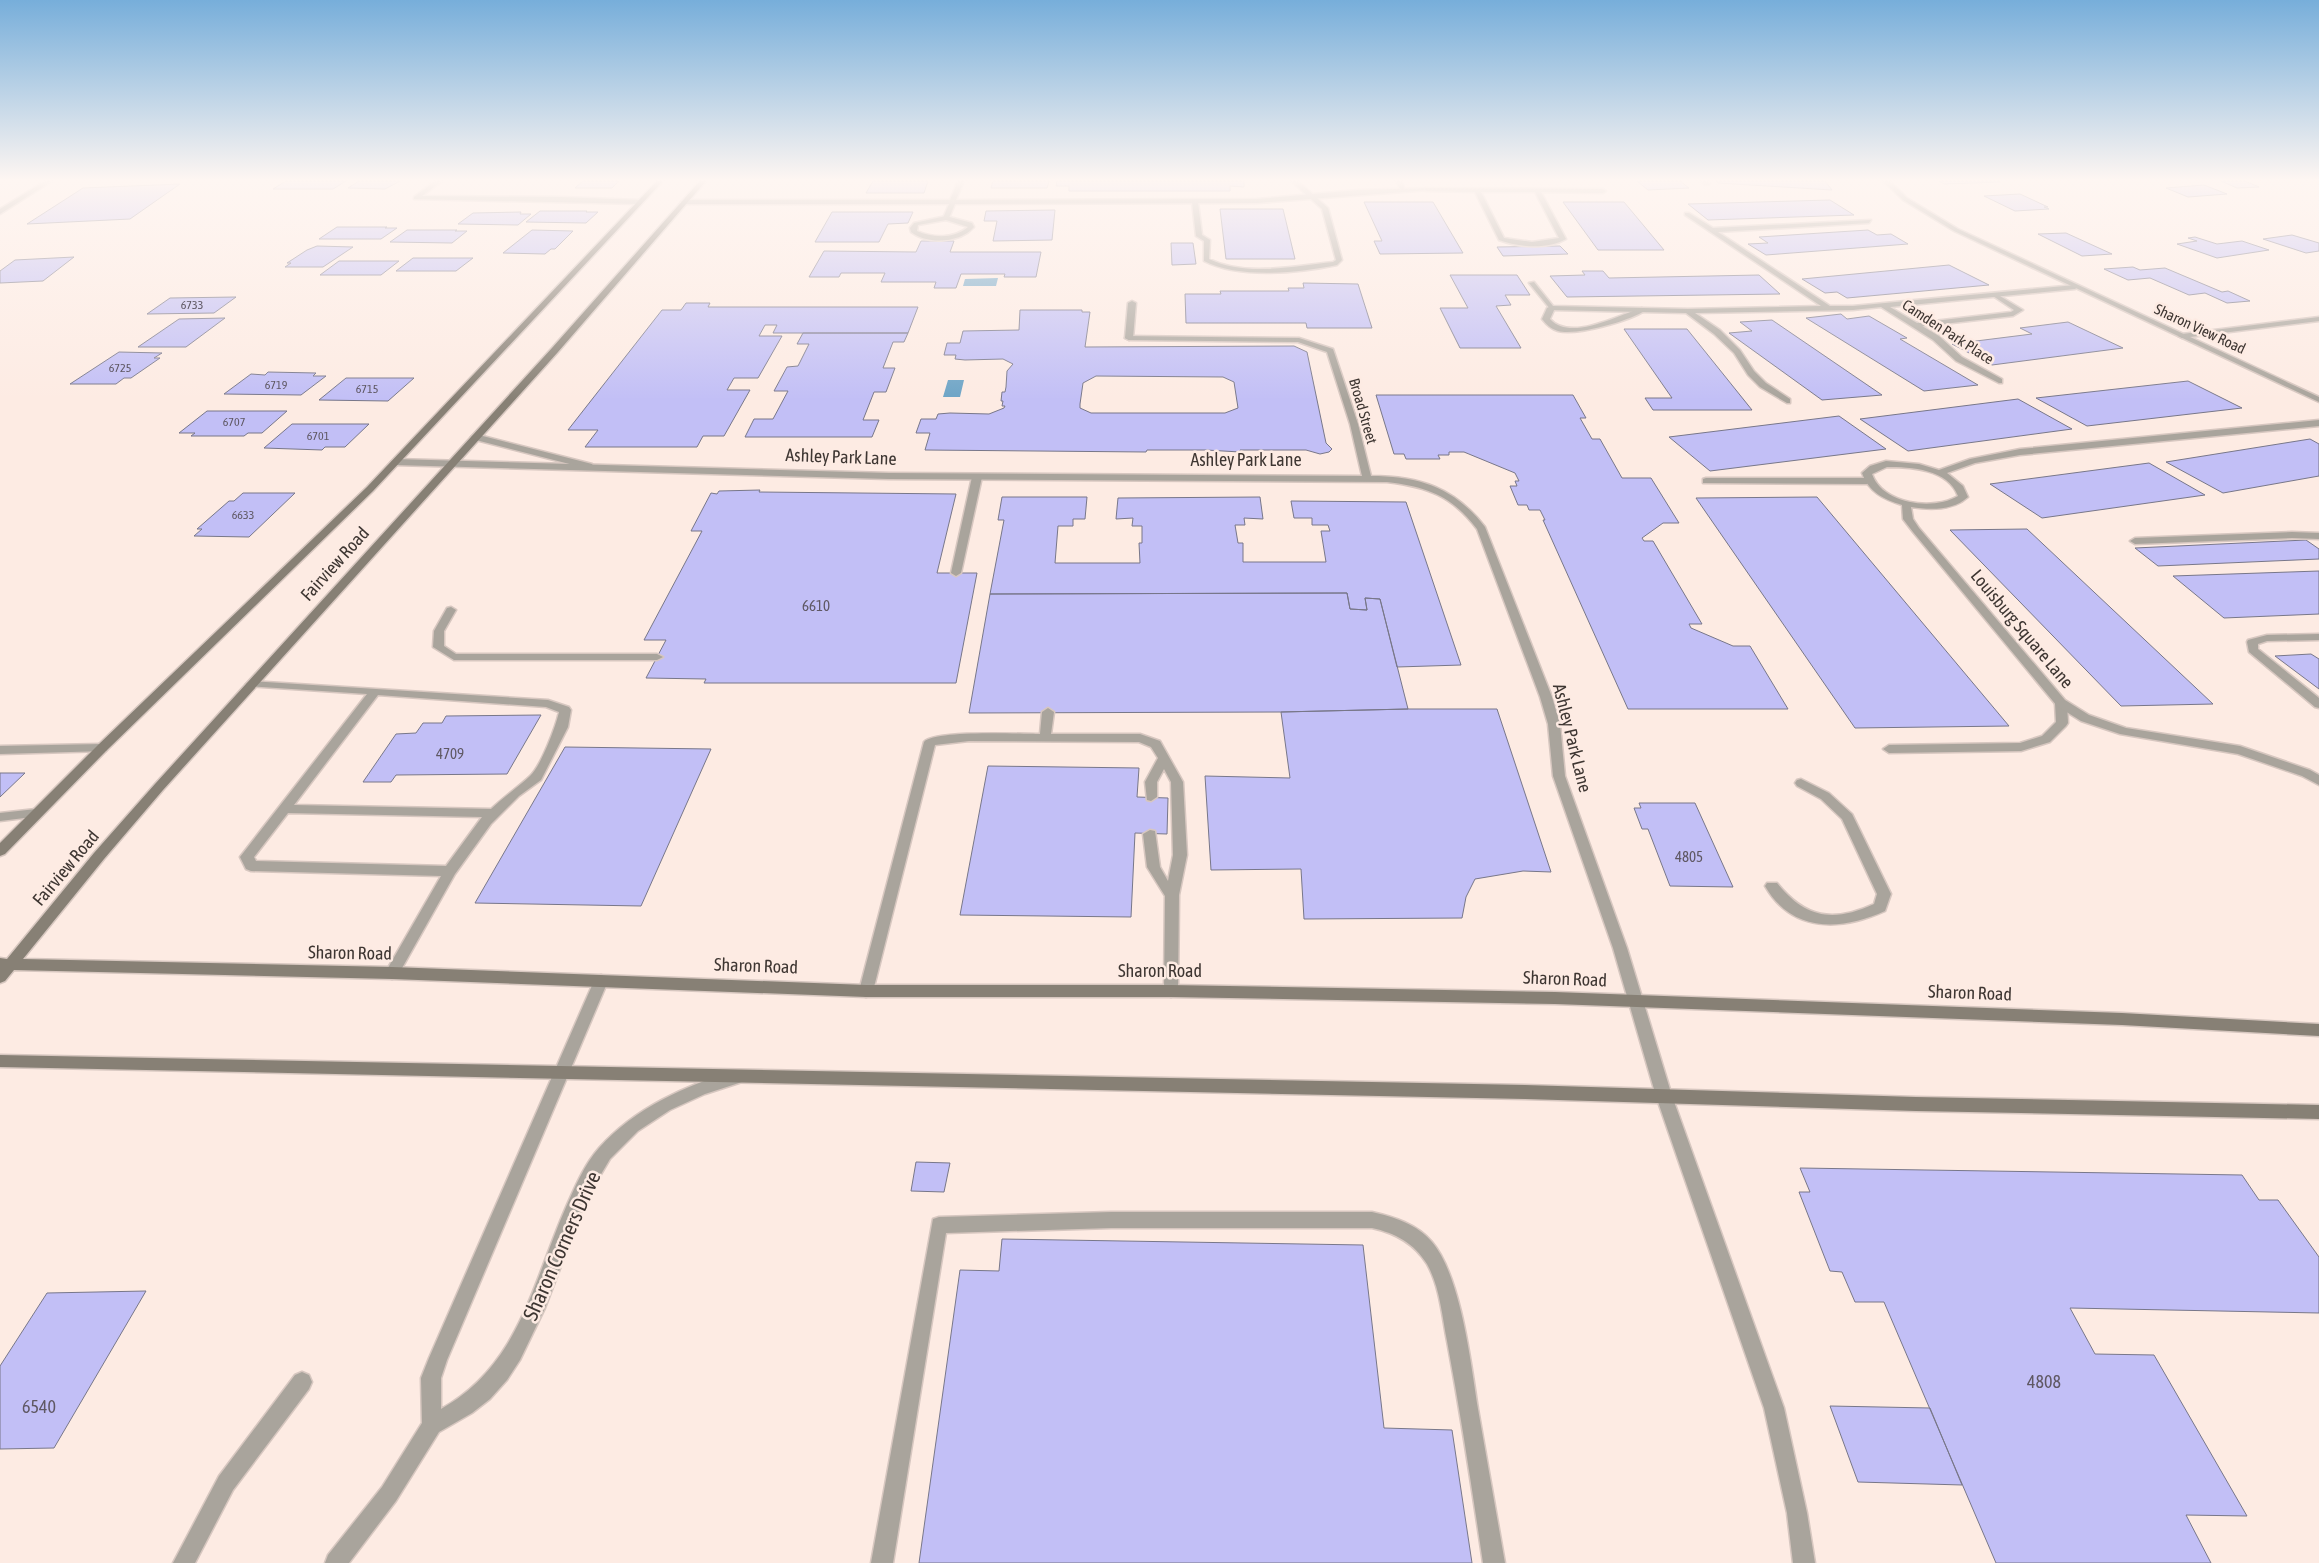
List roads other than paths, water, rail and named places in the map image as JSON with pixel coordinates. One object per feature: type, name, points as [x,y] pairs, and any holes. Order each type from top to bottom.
[{"type":"main road","name":"Fairview Road","points":[[0,851],[102,748],[370,489],[590,254]]},
{"type":"main road","name":"Fairview Road","points":[[0,977],[5,964],[99,856],[638,254]]},
{"type":"main road","name":"Sharon Road","points":[[5,964],[127,969],[392,973],[866,991],[1171,991],[1488,996],[2104,1018],[2319,1030]]},
{"type":"main road","points":[[0,1061],[1664,1096],[1916,1104],[2319,1112]]},
{"type":"street","points":[[1206,254],[1206,260],[1211,263],[1252,271],[1335,264],[1339,260],[1337,254]]},
{"type":"street","points":[[1748,254],[1828,308]]},
{"type":"street","name":"Sharon View Road","points":[[2006,254],[2319,400]]},
{"type":"street","points":[[1532,283],[1551,308]]},
{"type":"street","points":[[1551,308],[1688,311],[1828,308],[1882,305],[2075,287]]},
{"type":"street","points":[[1917,325],[2013,314],[2019,310],[1995,295]]},
{"type":"street","name":"Broad Street","points":[[1132,303],[1129,338],[1299,340],[1330,351],[1354,424],[1367,478]]},
{"type":"street","name":"Camden Park Place","points":[[1882,305],[1936,338],[1945,348],[1960,359],[1999,381]]},
{"type":"street","points":[[1551,308],[1546,319],[1558,329],[1567,331],[1583,329],[1642,310]]},
{"type":"street","points":[[1688,311],[1717,332],[1737,352],[1757,379],[1787,401]]},
{"type":"street","points":[[2182,336],[2319,318]]},
{"type":"street","points":[[1939,473],[1973,462],[2020,452],[2319,423]]},
{"type":"street","points":[[475,437],[588,466]]},
{"type":"street","name":"Ashley Park Lane","points":[[395,462],[888,476],[1367,478],[1411,482],[1435,489],[1456,499],[1471,513],[1482,529],[1546,697],[1554,724],[1559,776],[1620,948],[1664,1096],[1774,1408],[1793,1494],[1804,1563]]},
{"type":"street","points":[[1886,464],[1922,467],[1939,473],[1954,481],[1962,489],[1963,497],[1957,503],[1926,507],[1906,503],[1874,489],[1867,481],[1866,473],[1873,468],[1886,464]]},
{"type":"street","points":[[956,573],[977,477]]},
{"type":"street","points":[[1706,481],[1867,481]]},
{"type":"street","name":"Louisburg Square Lane","points":[[1906,503],[1908,519],[1916,530],[2061,703],[2086,718],[2124,731],[2240,750],[2306,773],[2319,781]]},
{"type":"street","points":[[2135,541],[2292,535],[2319,536]]},
{"type":"street","points":[[451,610],[439,631],[438,647],[454,657],[658,657]]},
{"type":"street","points":[[2319,637],[2267,638],[2252,642],[2253,650],[2319,704]]},
{"type":"street","points":[[252,684],[548,704],[565,710],[562,727],[537,777],[515,793],[494,813],[450,871],[392,973]]},
{"type":"street","points":[[375,691],[248,857],[251,866],[450,871]]},
{"type":"street","points":[[1889,749],[2021,747],[2046,739],[2062,722],[2061,703]]},
{"type":"street","points":[[1045,738],[1048,712]]},
{"type":"street","points":[[866,991],[930,742],[969,737],[1140,738],[1156,744],[1177,782],[1180,855],[1172,895],[1171,991]]},
{"type":"street","points":[[0,750],[102,748]]},
{"type":"street","points":[[1151,797],[1151,782],[1163,759]]},
{"type":"street","points":[[1772,886],[1788,905],[1813,918],[1838,920],[1866,914],[1880,907],[1884,894],[1847,817],[1825,796],[1801,783]]},
{"type":"street","points":[[285,809],[494,813]]},
{"type":"street","points":[[0,817],[36,813]]},
{"type":"street","points":[[1150,834],[1151,863],[1157,877],[1172,895]]},
{"type":"street","points":[[432,1425],[431,1378],[438,1358],[482,1260],[601,980]]},
{"type":"street","name":"Sharon Corners Drive","points":[[336,1563],[388,1494],[432,1425],[467,1406],[484,1392],[516,1351],[568,1223],[586,1183],[605,1153],[636,1125],[677,1098],[693,1090],[738,1077]]},
{"type":"street","points":[[882,1563],[939,1225],[1188,1220],[1372,1220],[1389,1223],[1404,1229],[1430,1253],[1439,1267],[1444,1281],[1460,1361],[1494,1563]]},
{"type":"street","points":[[184,1563],[226,1483],[302,1382]]},
{"type":"water","points":[[998,278],[996,286],[963,286],[965,279]]},
{"type":"water","points":[[948,380],[964,380],[960,397],[943,397]]}]
